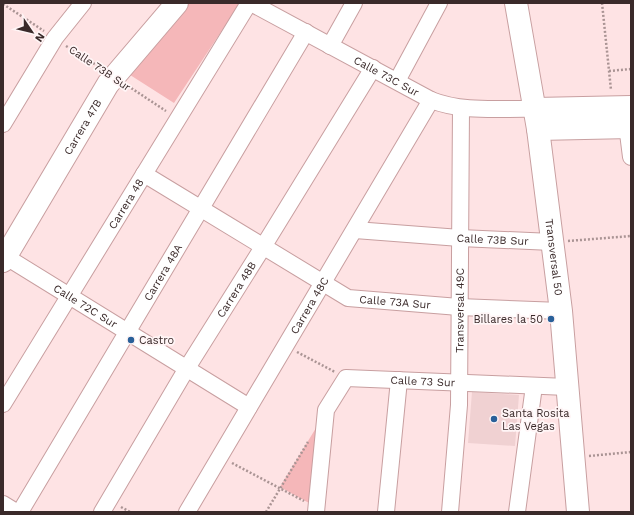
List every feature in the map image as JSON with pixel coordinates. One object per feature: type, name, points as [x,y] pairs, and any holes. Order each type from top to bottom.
[{"type":"street","points":[[3,124],[55,38],[83,3]]},
{"type":"street","name":"Carrera 47B","points":[[4,258],[102,93],[177,3]]},
{"type":"street","name":"Calle 73C Sur","points":[[250,3],[268,7],[330,46],[431,100],[447,106],[536,119]]},
{"type":"street","name":"Carrera 48","points":[[3,404],[68,295],[250,3]]},
{"type":"street","points":[[330,46],[354,3]]},
{"type":"street","points":[[397,81],[439,3]]},
{"type":"street","name":"Transversal 50","points":[[516,3],[536,119],[561,311],[567,387],[575,457],[578,512]]},
{"type":"street","name":"Carrera 48A","points":[[20,512],[306,32]]},
{"type":"street","name":"Carrera 48B","points":[[102,512],[187,368],[263,248],[373,68]]},
{"type":"street","name":"Carrera 48C","points":[[187,512],[431,100]]},
{"type":"street","name":"Transversal 49C","points":[[450,512],[459,382],[460,108]]},
{"type":"street","points":[[536,119],[625,115],[631,157]]},
{"type":"street","name":"Calle 73A Sur","points":[[144,174],[201,208],[263,248],[324,282],[348,298],[459,307],[561,311]]},
{"type":"street","name":"Calle 73B Sur","points":[[355,230],[460,238],[552,242]]},
{"type":"street","name":"Calle 72C Sur","points":[[4,258],[68,295],[249,407]]},
{"type":"street","points":[[316,510],[326,410],[346,378]]},
{"type":"street","name":"Calle 73 Sur","points":[[346,378],[567,387]]},
{"type":"street","points":[[386,512],[399,380]]},
{"type":"street","points":[[517,512],[534,386]]},
{"type":"street","points":[[3,504],[16,512]]},
{"type":"path","points":[[602,3],[609,71],[625,115]]},
{"type":"path","name":"Calle 73B Sur","points":[[3,4],[178,119]]},
{"type":"path","points":[[609,71],[631,69]]},
{"type":"path","points":[[552,242],[631,236]]},
{"type":"path","points":[[286,346],[346,378]]},
{"type":"path","points":[[266,512],[311,436]]},
{"type":"path","points":[[575,457],[631,452]]},
{"type":"path","points":[[220,457],[280,487],[316,510]]},
{"type":"shaded area","points":[[186,3],[240,3],[174,103],[127,73]]},
{"type":"shaded area","name":"Santa Rosita Las Vegas","points":[[472,392],[519,395],[515,446],[468,443]]},
{"type":"shaded area","points":[[319,423],[309,503],[280,487]]},
{"type":"place","name":"Billares la 50","points":[[551,319]]},
{"type":"place","name":"Castro","points":[[131,340]]},
{"type":"place","name":"Santa Rosita Las Vegas","points":[[494,419]]}]
